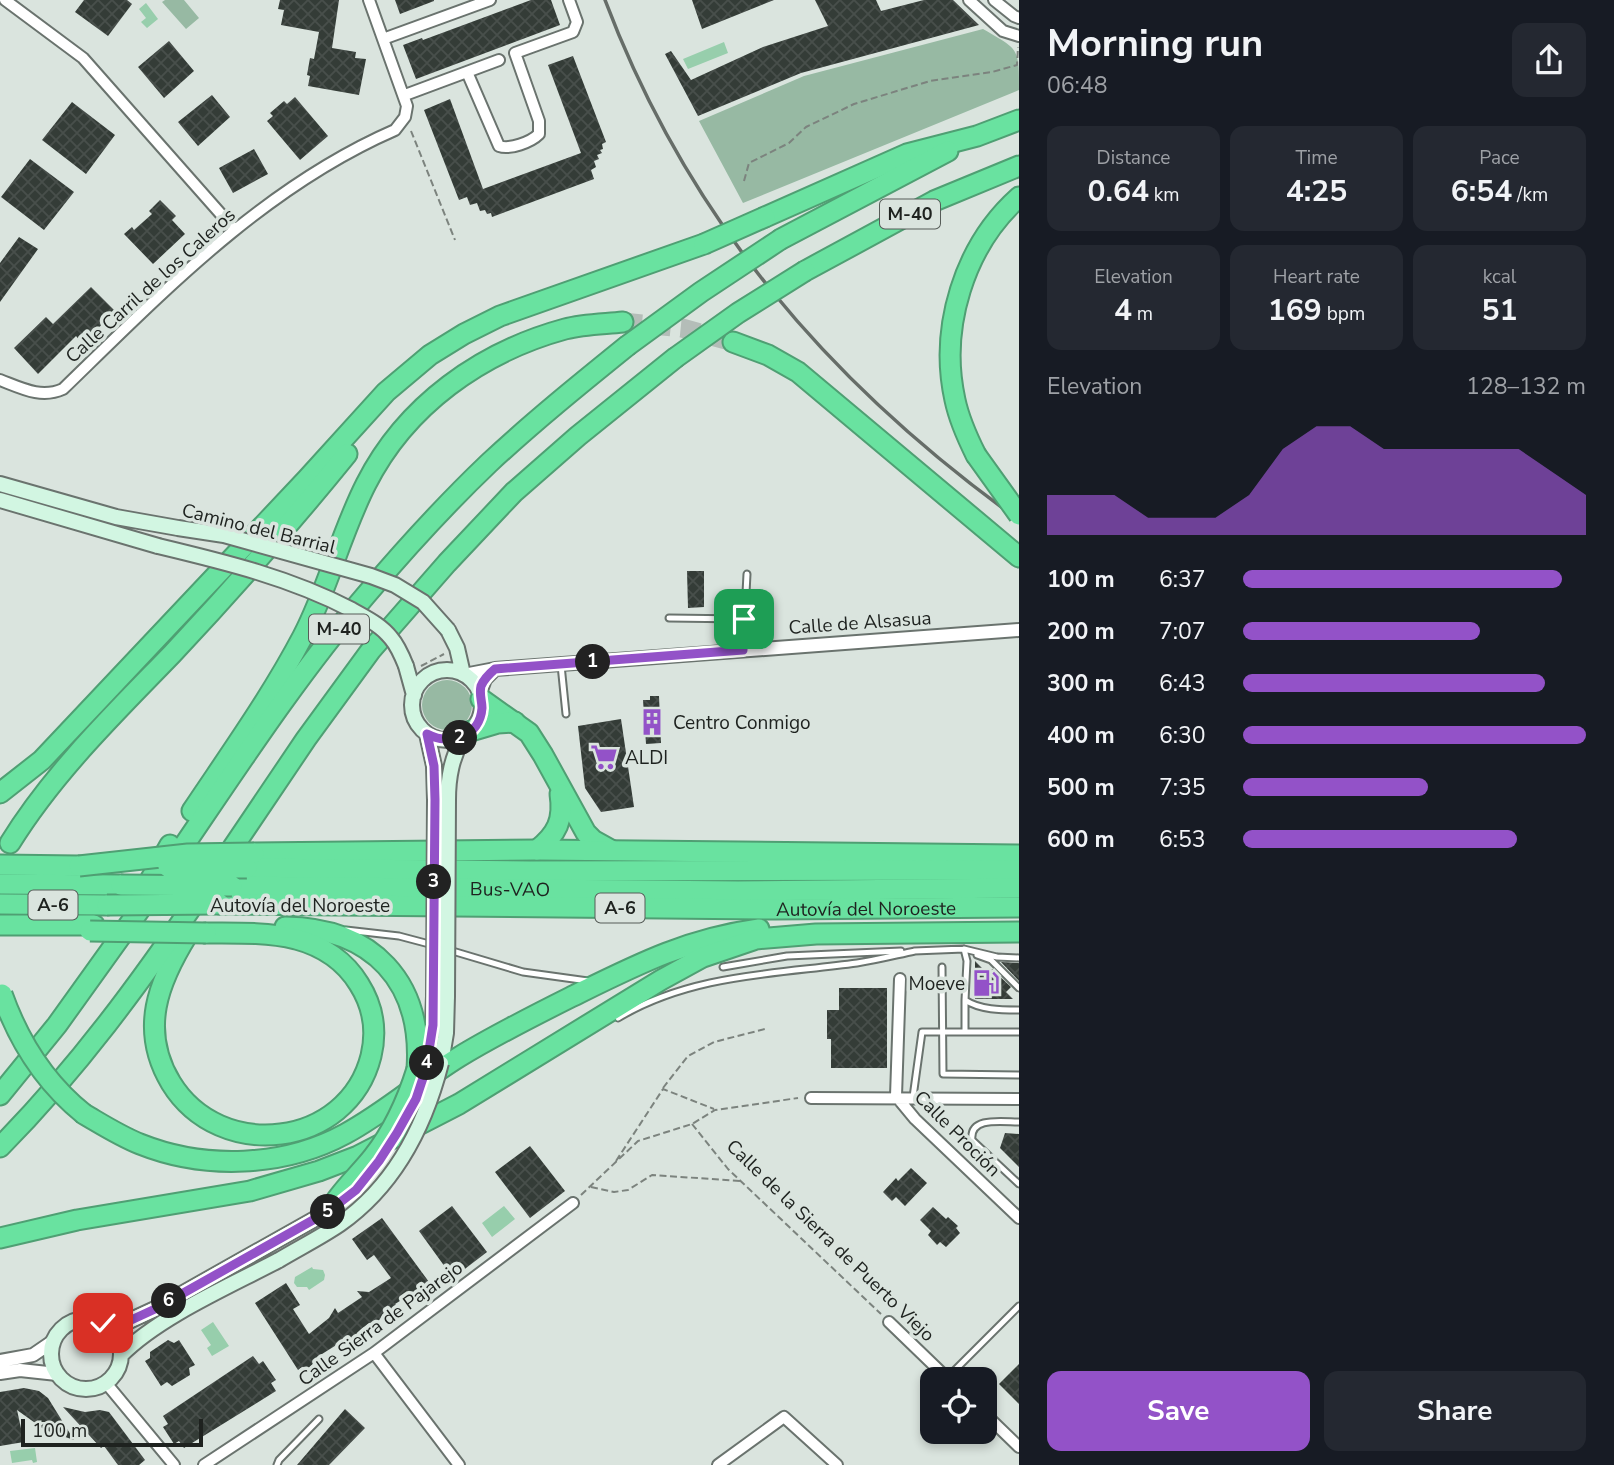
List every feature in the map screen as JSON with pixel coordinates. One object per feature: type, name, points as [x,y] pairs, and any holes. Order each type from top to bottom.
[{"type":"highway","name":"M-40","points":[[0,1095],[58,1025],[106,960],[279,708],[365,596],[487,465],[626,346],[781,239],[977,136],[1019,120]]},
{"type":"highway","points":[[0,793],[42,760],[386,392],[430,355],[500,316],[704,244],[907,154],[977,136]]},
{"type":"highway","name":"M-40","points":[[0,1147],[30,1117],[102,1033],[371,650],[514,492],[578,436],[675,358],[738,313],[805,271],[934,201],[1019,166]]},
{"type":"highway","points":[[1019,197],[994,224],[968,270],[952,325],[953,387],[959,415],[976,456],[1019,515]]},
{"type":"highway","points":[[106,960],[170,844],[276,684],[304,634],[366,483],[388,447],[419,411],[453,381],[490,358],[530,340],[568,328],[623,322]]},
{"type":"highway","points":[[733,342],[768,355],[798,372],[1019,557]]},
{"type":"highway","points":[[10,843],[31,808],[61,770],[286,529],[402,381]]},
{"type":"highway","points":[[481,696],[525,729],[537,743],[586,833],[612,850]]},
{"type":"highway","points":[[467,734],[498,723],[515,722]]},
{"type":"highway","points":[[207,930],[297,939],[335,956],[354,976],[368,1002],[372,1017],[373,1046],[359,1083],[345,1104],[334,1113],[289,1132],[262,1136],[232,1131],[208,1120],[176,1091],[165,1071],[155,1038],[156,1003],[165,973],[306,739]]},
{"type":"highway","points":[[537,850],[555,833],[561,819],[558,782]]},
{"type":"highway","points":[[250,861],[537,850],[1019,855]]},
{"type":"highway","name":"Autovía del Noroeste","points":[[0,865],[79,866],[250,861],[530,871],[1019,870]]},
{"type":"highway","name":"Bus-VAO","points":[[0,884],[738,891],[1019,888]]},
{"type":"highway","name":"Autovía del Noroeste","points":[[0,904],[762,909],[1019,906]]},
{"type":"highway","points":[[1,988],[19,1036],[30,1055],[53,1086],[85,1114],[141,1144],[184,1157],[231,1162],[275,1158],[307,1150],[343,1135],[487,1041],[645,960],[681,946],[736,932],[796,926],[1019,923]]},
{"type":"highway","points":[[8,925],[207,930],[291,927],[328,932],[358,943],[383,962],[400,982],[413,1016],[421,1069],[387,1138],[340,1192],[329,1211]]},
{"type":"highway","points":[[0,1238],[78,1220],[233,1195],[319,1171],[358,1156],[443,1113],[661,979],[703,957],[756,939],[816,934],[1019,932]]},
{"type":"main road","name":"Camino del Barrial","points":[[0,485],[116,517],[224,535],[395,585],[423,602],[448,630],[457,648],[463,674]]},
{"type":"main road","points":[[0,500],[286,581],[372,621],[384,630],[399,649],[407,669],[414,695],[414,717],[427,734],[442,800],[440,996],[446,1033],[441,1063],[426,1113],[404,1155],[368,1200],[340,1224],[163,1322],[137,1339],[121,1355]]},
{"type":"main road","points":[[414,695],[419,684],[434,673],[446,671],[463,674],[476,686],[481,696],[479,719],[452,759],[442,800]]},
{"type":"main road","points":[[427,734],[445,740],[467,734]]},
{"type":"main road","points":[[421,1069],[440,996]]},
{"type":"main road","points":[[108,1326],[129,1321],[155,1309],[329,1211]]},
{"type":"main road","points":[[90,1319],[108,1326],[118,1339],[121,1355],[118,1368],[106,1383],[96,1388],[79,1388],[64,1382],[57,1374],[51,1359],[52,1342],[64,1326],[76,1320],[90,1319]]},
{"type":"street","points":[[369,0],[405,96],[405,117]]},
{"type":"street","points":[[467,72],[499,146],[504,148],[534,139],[539,134],[539,121],[514,54],[573,32],[576,22],[569,0]]},
{"type":"street","points":[[969,0],[1003,31],[1019,38]]},
{"type":"street","points":[[994,0],[1019,18]]},
{"type":"street","points":[[8,1],[83,58],[234,229]]},
{"type":"street","points":[[383,39],[483,1]]},
{"type":"street","points":[[405,96],[499,60]]},
{"type":"street","name":"Calle Carril de los Caleros","points":[[0,380],[42,394],[52,394],[63,389],[234,229],[303,179],[395,130],[405,117]]},
{"type":"street","name":"Calle de Alsasua","points":[[463,674],[495,669],[1019,630]]},
{"type":"street","points":[[481,696],[485,679],[495,669]]},
{"type":"street","name":"Calle Proción","points":[[900,979],[896,1096],[915,1119],[1019,1218]]},
{"type":"street","points":[[811,1098],[1019,1098]]},
{"type":"street","name":"Calle Sierra de Pajarejo","points":[[204,1465],[374,1353],[573,1203]]},
{"type":"street","name":"Calle de la Sierra de Puerto Viejo","points":[[889,1322],[936,1367]]},
{"type":"street","points":[[0,1361],[33,1355],[52,1342]]},
{"type":"street","points":[[374,1353],[459,1465]]},
{"type":"street","points":[[0,1373],[20,1370],[57,1374]]},
{"type":"street","points":[[106,1383],[174,1465]]},
{"type":"street","points":[[718,1465],[784,1417],[837,1465]]},
{"type":"street","points":[[997,1426],[1019,1447]]},
{"type":"lane","points":[[743,650],[747,574]]},
{"type":"lane","points":[[669,618],[744,619]]},
{"type":"lane","points":[[561,664],[566,714]]},
{"type":"lane","points":[[291,927],[399,936],[523,972],[588,981]]},
{"type":"lane","points":[[964,949],[990,960],[1019,988]]},
{"type":"lane","points":[[964,949],[967,961],[965,1032]]},
{"type":"lane","points":[[723,967],[813,953],[964,949],[997,957],[1019,958]]},
{"type":"lane","points":[[611,1022],[654,1000],[709,983],[765,972],[864,962],[915,951]]},
{"type":"lane","points":[[942,967],[943,1074],[1019,1075]]},
{"type":"lane","points":[[965,1000],[997,1010],[1019,1010]]},
{"type":"lane","points":[[913,1097],[922,1032],[1019,1032]]},
{"type":"lane","points":[[530,1061],[569,1045]]},
{"type":"lane","points":[[1019,1122],[985,1122],[974,1128],[971,1136],[972,1140],[1019,1184]]},
{"type":"lane","points":[[959,1367],[1019,1306]]},
{"type":"lane","points":[[271,1465],[278,1463],[319,1419]]},
{"type":"path","points":[[744,181],[749,163],[789,143],[806,127],[854,104],[930,81],[992,72],[1018,65],[1019,38]]},
{"type":"path","points":[[405,117],[455,240]]},
{"type":"path","points":[[407,669],[457,648]]},
{"type":"path","points":[[613,1164],[688,1056],[714,1042],[765,1030]]},
{"type":"path","points":[[663,1089],[715,1110]]},
{"type":"path","points":[[573,1203],[638,1141],[692,1124],[715,1110],[811,1098]]},
{"type":"path","name":"Calle de la Sierra de Puerto Viejo","points":[[692,1124],[728,1168],[889,1322]]},
{"type":"path","points":[[590,1186],[614,1192],[628,1190],[652,1175],[742,1181]]},
{"type":"shaded area","points":[[184,0],[199,18],[186,29],[162,2]]},
{"type":"shaded area","points":[[146,3],[158,19],[147,28],[141,22],[146,18],[139,9]]},
{"type":"shaded area","points":[[983,29],[1015,51],[1019,90],[743,203],[699,121],[804,76]]},
{"type":"shaded area","points":[[724,42],[728,53],[688,69],[683,59]]},
{"type":"shaded area","points":[[447,680],[465,687],[472,705],[465,723],[447,730],[429,723],[422,705],[429,687]]},
{"type":"shaded area","points":[[504,1206],[515,1219],[492,1237],[482,1223]]},
{"type":"shaded area","points":[[312,1267],[323,1270],[324,1280],[309,1290],[307,1287],[297,1287],[294,1283],[295,1277]]},
{"type":"shaded area","points":[[213,1322],[229,1346],[212,1356],[207,1348],[211,1345],[201,1330]]},
{"type":"shaded area","points":[[35,1448],[37,1462],[33,1463],[32,1460],[12,1463],[10,1451]]},
{"type":"building","points":[[84,0],[127,0],[132,4],[108,36],[75,12]]},
{"type":"building","points":[[280,0],[339,0],[332,48],[356,52],[355,58],[366,59],[359,95],[308,86],[310,58],[314,59],[319,32],[281,25],[284,10],[278,9]]},
{"type":"building","points":[[395,0],[434,0],[434,1],[400,14]]},
{"type":"building","points":[[531,0],[551,0],[560,25],[416,79],[403,45]]},
{"type":"building","points":[[692,0],[774,0],[702,29]]},
{"type":"building","points":[[815,0],[876,0],[881,11],[924,0],[953,0],[979,25],[801,73],[698,116],[665,54],[671,51],[691,80],[763,47],[828,26]]},
{"type":"building","points":[[169,41],[194,71],[164,98],[138,67]]},
{"type":"building","points":[[573,56],[606,142],[602,144],[602,153],[597,155],[599,159],[594,161],[596,167],[591,170],[594,179],[492,217],[491,213],[487,214],[485,210],[480,211],[477,203],[470,205],[467,197],[459,200],[424,110],[450,99],[483,189],[581,153],[548,65]]},
{"type":"building","points":[[212,95],[230,117],[198,146],[178,122]]},
{"type":"building","points":[[295,97],[328,136],[300,160],[267,121],[273,116],[270,113],[284,101],[287,104]]},
{"type":"building","points":[[72,102],[115,135],[86,174],[42,140]]},
{"type":"building","points":[[254,149],[268,174],[233,193],[219,168]]},
{"type":"building","points":[[30,159],[74,192],[44,230],[1,197]]},
{"type":"building","points":[[160,200],[176,216],[172,220],[185,234],[153,264],[124,234],[132,227],[134,230],[152,214],[149,211]]},
{"type":"building","points":[[19,237],[38,249],[0,302],[0,263]]},
{"type":"building","points":[[91,287],[115,311],[83,344],[76,336],[38,374],[14,348],[46,317],[53,324]]},
{"type":"building","points":[[687,571],[704,571],[704,607],[688,608]]},
{"type":"building","name":"Centro Conmigo","points":[[650,696],[659,696],[661,743],[646,744],[643,700],[650,700]]},
{"type":"building","name":"ALDI","points":[[621,719],[634,807],[601,812],[585,788],[578,726]]},
{"type":"building","name":"Moeve","points":[[975,961],[987,973],[992,969],[1011,987],[1006,992],[1013,999],[975,999]]},
{"type":"building","points":[[1001,962],[1019,963],[1019,981]]},
{"type":"building","points":[[839,988],[887,988],[887,1068],[831,1068],[827,1010],[839,1010]]},
{"type":"building","points":[[1005,1133],[1019,1134],[1019,1167],[1000,1148]]},
{"type":"building","points":[[530,1146],[565,1191],[530,1218],[495,1172]]},
{"type":"building","points":[[911,1168],[927,1183],[905,1206],[896,1197],[892,1201],[883,1192],[896,1178],[898,1181]]},
{"type":"building","points":[[452,1206],[487,1252],[453,1278],[419,1231]]},
{"type":"building","points":[[933,1207],[958,1226],[956,1228],[960,1233],[946,1247],[940,1242],[937,1245],[928,1235],[931,1231],[920,1220]]},
{"type":"building","points":[[382,1218],[429,1282],[419,1294],[408,1296],[395,1304],[397,1306],[383,1314],[378,1322],[369,1323],[356,1337],[346,1339],[322,1354],[309,1368],[302,1367],[298,1370],[255,1303],[286,1283],[300,1305],[293,1309],[309,1334],[329,1318],[335,1308],[338,1313],[362,1297],[357,1291],[369,1292],[391,1278],[374,1255],[367,1260],[352,1239]]},
{"type":"building","points":[[168,1340],[174,1343],[179,1340],[195,1365],[189,1368],[190,1375],[172,1386],[167,1382],[161,1386],[145,1361],[150,1358],[150,1352]]},
{"type":"building","points":[[253,1356],[259,1364],[263,1361],[276,1380],[271,1383],[276,1391],[184,1448],[179,1441],[174,1444],[163,1427],[168,1424],[163,1416]]},
{"type":"building","points":[[1019,1364],[1019,1404],[999,1384]]},
{"type":"building","points":[[24,1388],[39,1391],[48,1398],[74,1440],[45,1430],[17,1410],[24,1442],[0,1446],[0,1392]]},
{"type":"building","points":[[63,1407],[85,1412],[109,1412],[145,1460],[139,1465],[118,1465],[104,1446],[101,1448]]},
{"type":"building","points":[[345,1409],[365,1428],[329,1465],[297,1465]]},
{"type":"tunnel","points":[[623,322],[682,328],[733,342]]},
{"type":"railway","points":[[605,0],[639,80],[678,155],[723,225],[772,292],[827,354],[886,412],[950,468],[1019,520]]},
{"type":"place","name":"Centro Conmigo","points":[[652,722]]},
{"type":"place","name":"ALDI","points":[[604,757]]},
{"type":"place","name":"Moeve","points":[[986,983]]},
{"type":"route","points":[[103,1323],[108,1326],[129,1321],[155,1309],[329,1211],[356,1190],[379,1161],[416,1099],[430,1052],[433,1025],[435,800],[434,766],[427,734],[436,739],[454,740],[471,731],[481,713],[481,685],[495,669],[743,650],[744,619]]}]
